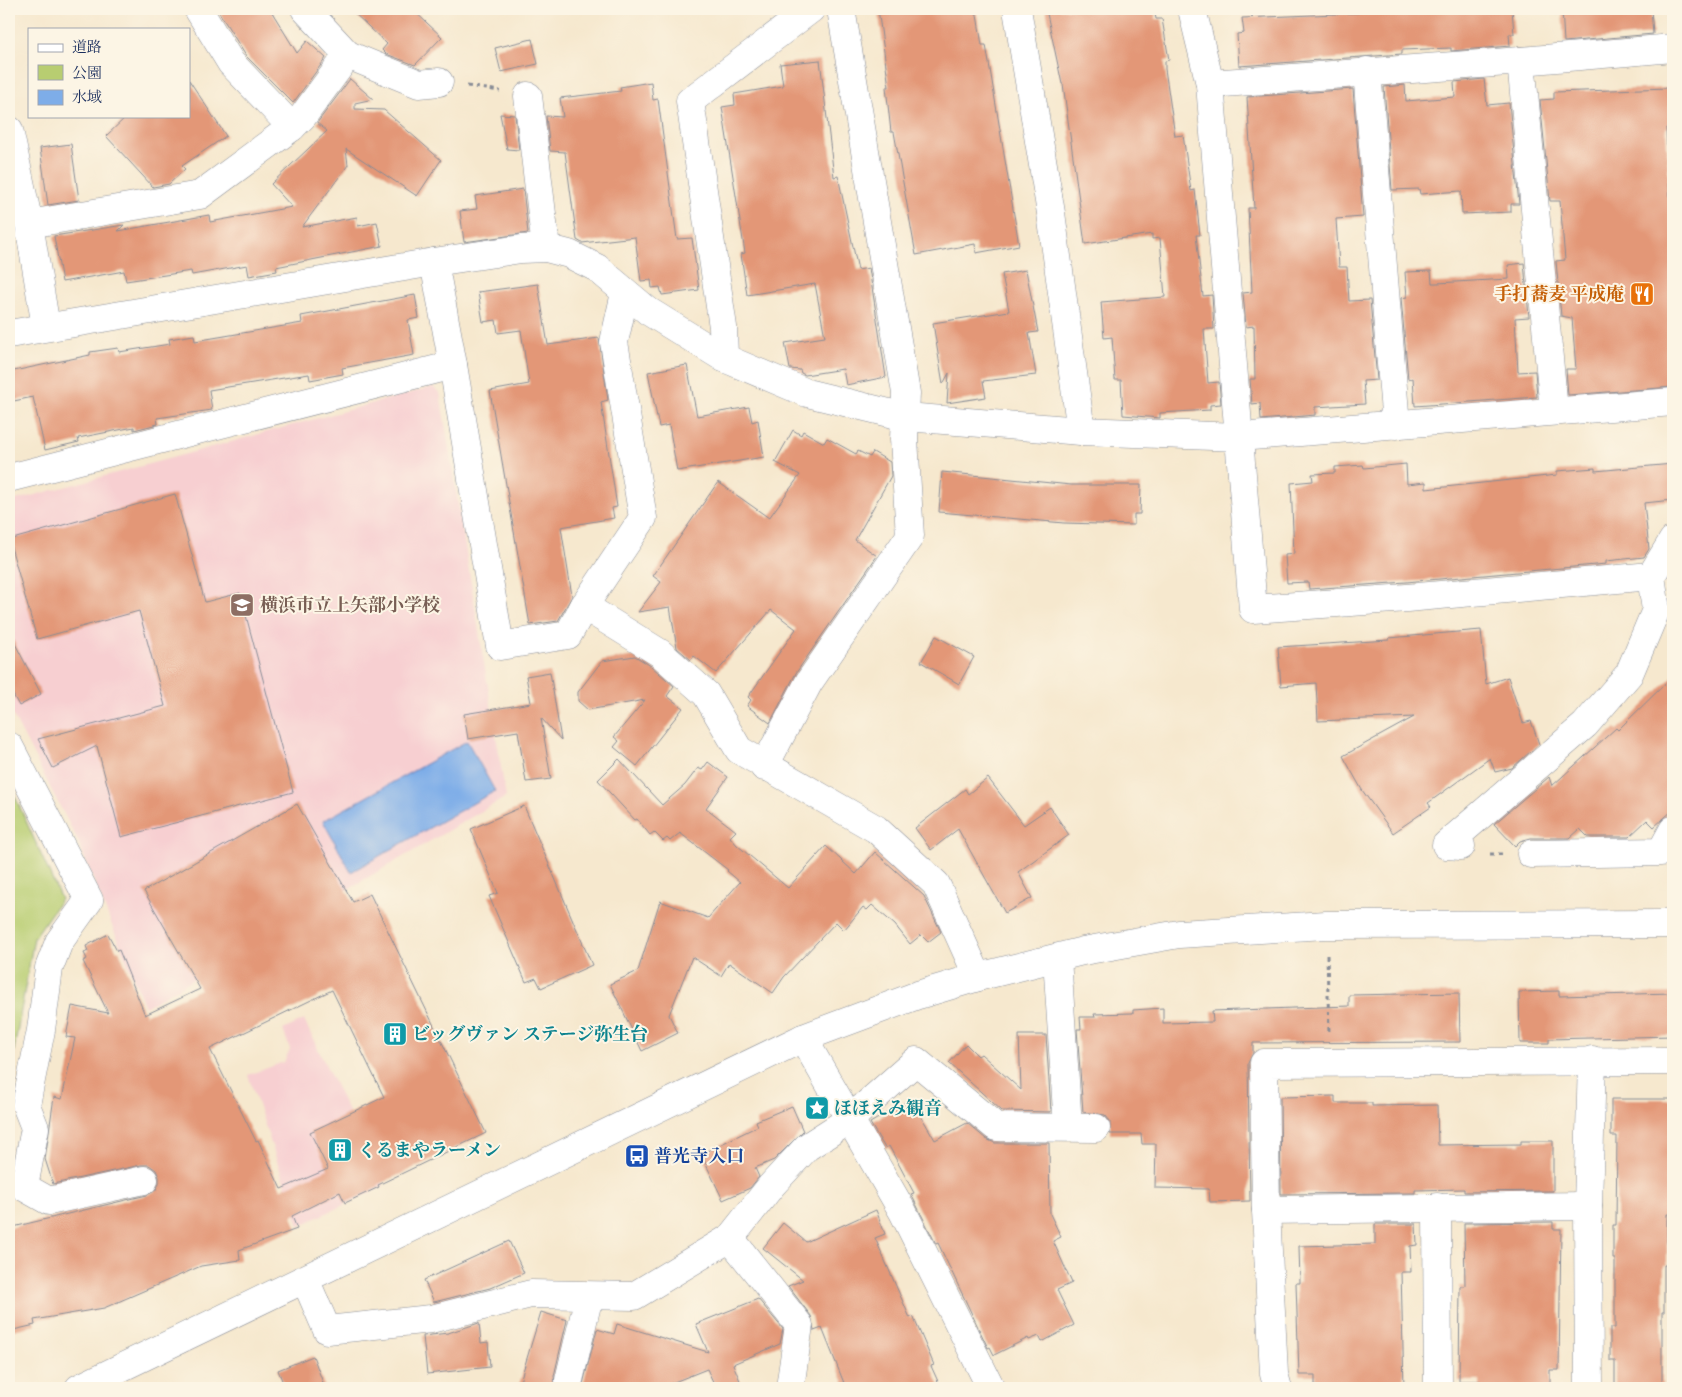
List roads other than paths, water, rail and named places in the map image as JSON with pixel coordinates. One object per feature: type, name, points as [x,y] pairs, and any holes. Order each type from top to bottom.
[{"type":"street","points":[[198,9],[231,64],[292,127]]},
{"type":"street","points":[[305,9],[348,55],[419,84],[439,82]]},
{"type":"street","points":[[724,358],[723,327],[690,101],[811,9]]},
{"type":"street","points":[[764,767],[809,682],[910,536],[904,439],[906,393],[842,9]]},
{"type":"street","points":[[1018,9],[1052,213],[1081,431]]},
{"type":"street","points":[[1192,9],[1210,84],[1253,609],[1407,598],[1651,576]]},
{"type":"street","points":[[1210,84],[1673,48]]},
{"type":"street","points":[[30,224],[200,195],[292,127],[303,116],[348,55]]},
{"type":"street","points":[[1521,61],[1554,411]]},
{"type":"street","points":[[1367,71],[1396,425]]},
{"type":"street","points":[[528,96],[546,248]]},
{"type":"street","points":[[9,130],[30,224],[46,327]]},
{"type":"street","points":[[9,334],[521,248],[546,248],[569,254],[597,268],[648,311],[724,358],[807,393],[906,417],[1081,431],[1240,437],[1673,402]]},
{"type":"street","points":[[434,262],[500,646],[568,635],[584,606],[642,518],[614,342],[625,293]]},
{"type":"street","points":[[9,478],[453,365]]},
{"type":"street","points":[[1461,846],[1446,845],[1585,725],[1629,674],[1656,610],[1651,576],[1673,540]]},
{"type":"street","points":[[584,606],[660,653],[706,694],[739,750],[764,767],[876,829],[936,884],[978,977]]},
{"type":"street","points":[[9,746],[89,900],[59,942],[48,968],[40,1030],[18,1105],[35,1128],[24,1187],[49,1201],[144,1180]]},
{"type":"street","points":[[1531,854],[1661,852],[1673,830]]},
{"type":"street","points":[[81,1388],[803,1038],[918,995],[978,977],[1057,958],[1180,934],[1326,925],[1673,924]]},
{"type":"street","points":[[1057,958],[1068,1127]]},
{"type":"street","points":[[803,1038],[903,1212],[991,1388]]},
{"type":"street","points":[[1589,1388],[1588,1206],[1592,1060]]},
{"type":"street","points":[[305,1279],[327,1330],[430,1319],[532,1294],[634,1296],[730,1238],[771,1186],[806,1147],[849,1120],[916,1061],[996,1128],[1096,1128]]},
{"type":"street","points":[[1278,1388],[1274,1374],[1266,1210],[1264,1062],[1673,1061]]},
{"type":"street","points":[[1266,1210],[1588,1206]]},
{"type":"street","points":[[1438,1207],[1438,1388]]},
{"type":"street","points":[[730,1238],[799,1325],[790,1388]]},
{"type":"street","points":[[569,1380],[589,1296]]},
{"type":"water","points":[[467,741],[495,791],[351,872],[323,821]]},
{"type":"place","name":"手打蕎麦 平成庵","points":[[1642,294]]},
{"type":"place","name":"横浜市立上矢部小学校","points":[[242,605]]},
{"type":"place","name":"ビッグヴァン ステージ弥生台","points":[[395,1034]]},
{"type":"place","name":"ほほえみ観音","points":[[817,1108]]},
{"type":"place","name":"くるまやラーメン","points":[[340,1150]]},
{"type":"place","name":"普光寺入口","points":[[637,1156]]}]
